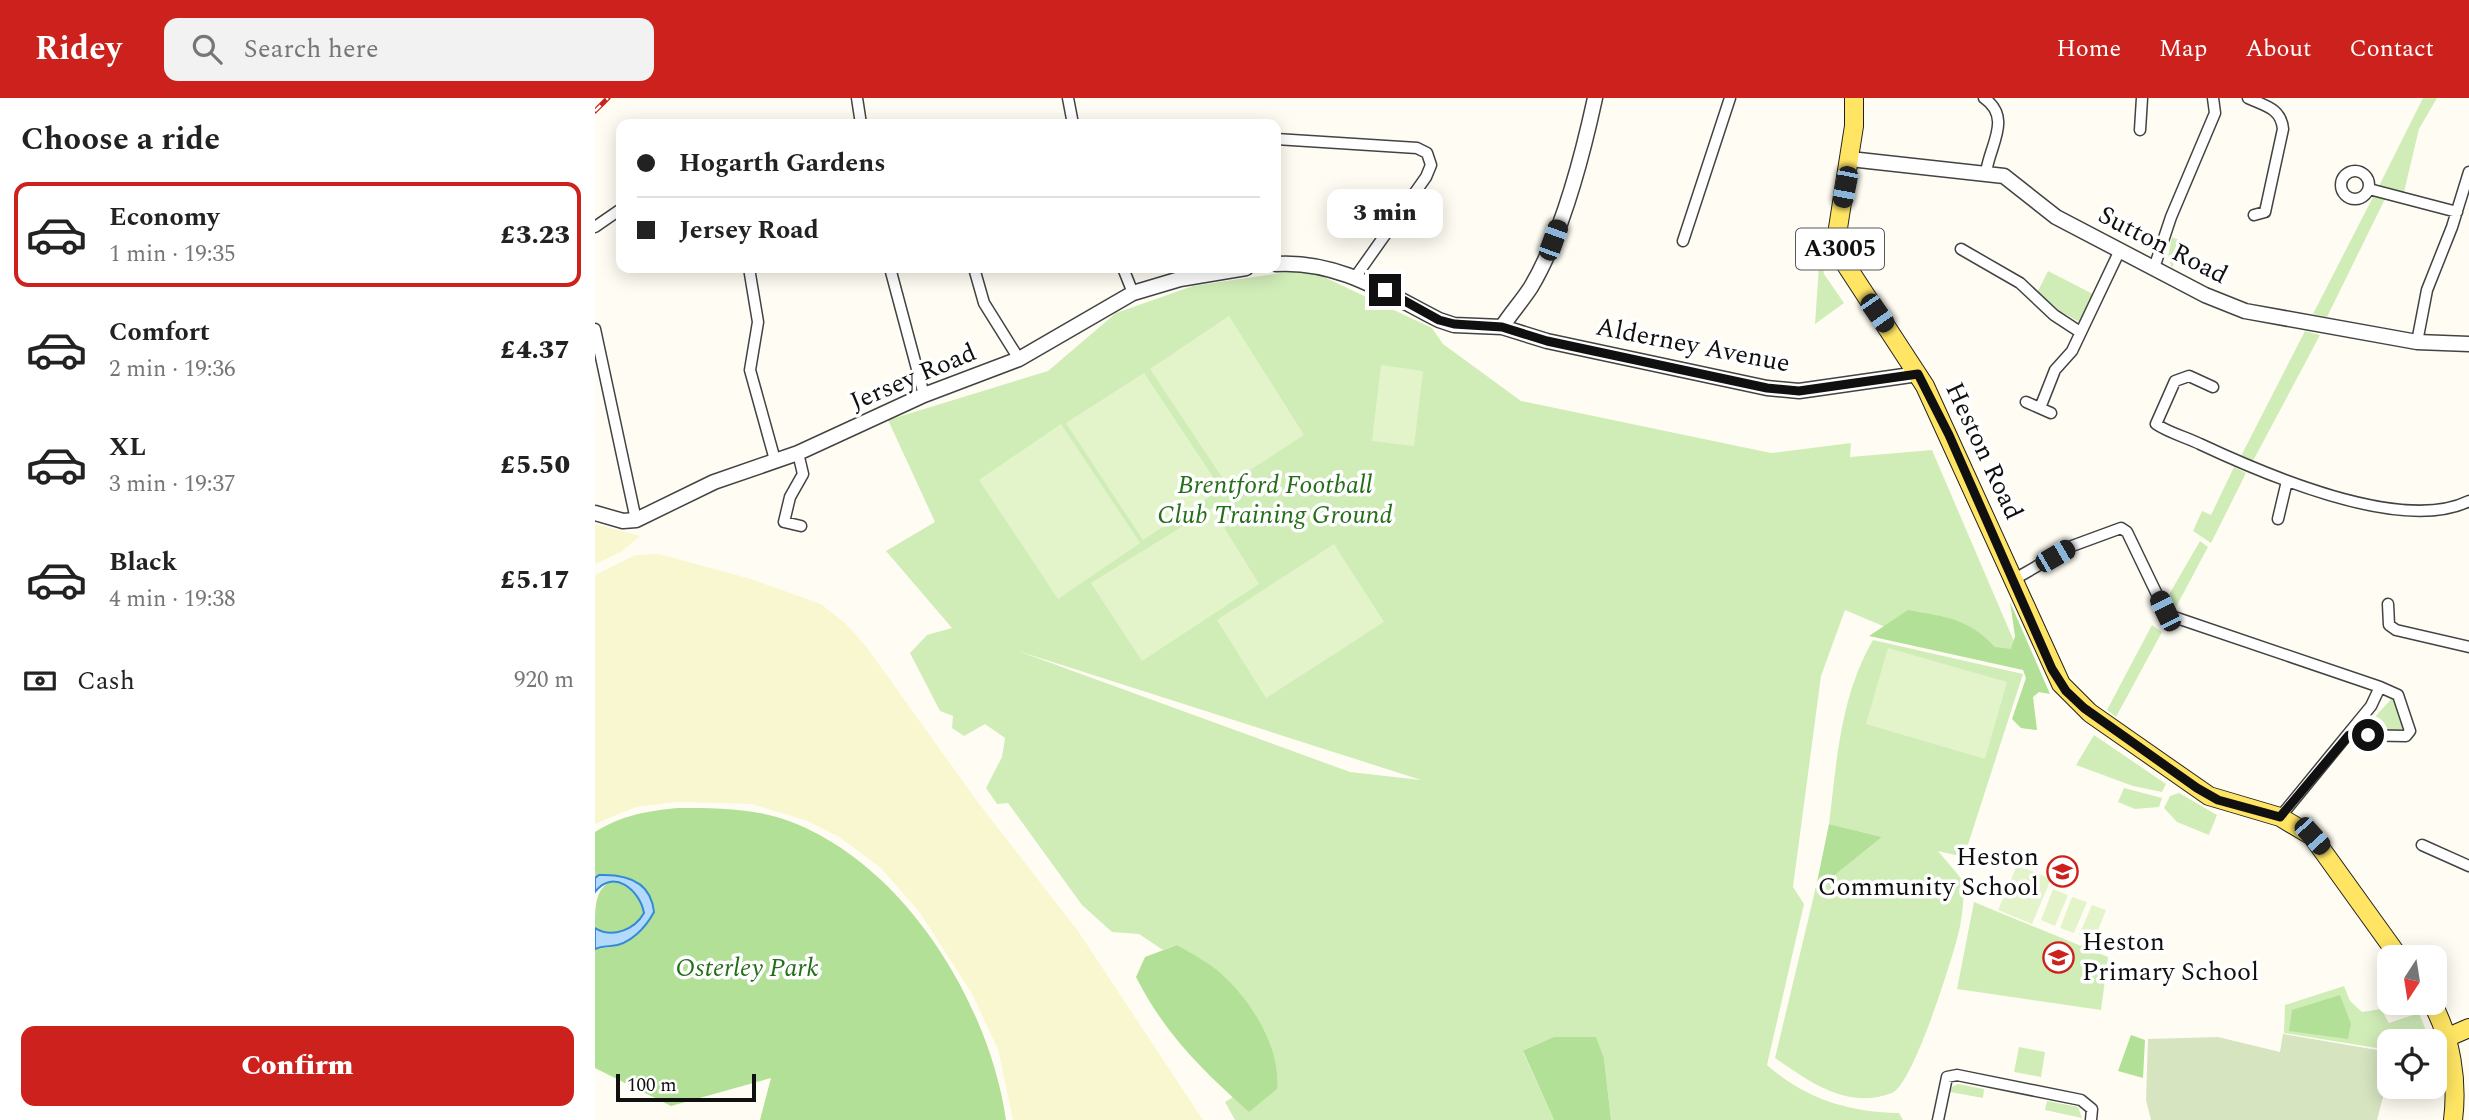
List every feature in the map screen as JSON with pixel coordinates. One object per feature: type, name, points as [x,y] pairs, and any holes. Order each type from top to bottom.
[{"type":"main road","name":"Heston Road","points":[[1854,98],[1850,159],[1839,218],[1841,254],[1857,284],[1918,374],[1949,435],[2052,669],[2078,703],[2209,796],[2280,817],[2302,827],[2324,849],[2391,945]]},
{"type":"main road","points":[[2447,1038],[2469,1028]]},
{"type":"main road","points":[[2447,1043],[2453,1071],[2454,1119]]},
{"type":"street","points":[[857,98],[860,119]]},
{"type":"street","points":[[1068,98],[1072,119]]},
{"type":"street","points":[[1281,264],[1311,266],[1356,276],[1439,320],[1454,324],[1502,327],[1531,287],[1553,240],[1580,157],[1595,98]]},
{"type":"street","points":[[1683,241],[1730,98]]},
{"type":"street","points":[[1985,98],[1995,107],[2000,124],[1986,173]]},
{"type":"street","points":[[2140,130],[2142,98]]},
{"type":"street","points":[[2154,268],[2171,217],[2215,113],[2213,98]]},
{"type":"street","points":[[2248,98],[2276,111],[2283,129],[2265,212],[2254,215]]},
{"type":"street","points":[[1281,139],[1417,148],[1427,153],[1431,165],[1426,177],[1356,276]]},
{"type":"street","name":"Sutton Road","points":[[1850,159],[1986,173],[2009,178],[2056,217],[2245,311],[2417,342],[2469,344]]},
{"type":"street","points":[[2417,342],[2427,290],[2458,212],[2469,172]]},
{"type":"street","points":[[2369,189],[2458,212]]},
{"type":"street","points":[[595,227],[616,212]]},
{"type":"street","points":[[1961,250],[2020,283],[2054,315],[2080,332]]},
{"type":"street","points":[[2040,408],[2055,370],[2072,351],[2120,250]]},
{"type":"street","points":[[750,273],[758,322],[750,370],[775,460]]},
{"type":"street","points":[[891,273],[925,395]]},
{"type":"street","points":[[975,273],[984,303],[1019,359]]},
{"type":"street","points":[[1125,273],[1133,293]]},
{"type":"street","name":"Jersey Road","points":[[636,520],[714,482],[798,453],[925,395],[1019,359],[1133,293],[1180,279],[1216,273]]},
{"type":"street","name":"Alderney Avenue","points":[[1502,327],[1547,341],[1767,388],[1799,391],[1918,374]]},
{"type":"street","points":[[595,329],[636,520],[623,521],[595,513]]},
{"type":"street","points":[[2213,387],[2189,376],[2175,381],[2156,424],[2287,481],[2401,511],[2430,512],[2469,501]]},
{"type":"street","points":[[2026,402],[2051,413]]},
{"type":"street","points":[[798,453],[803,474],[790,497],[782,526],[801,526]]},
{"type":"street","points":[[2278,519],[2287,481]]},
{"type":"street","points":[[2013,580],[2073,545],[2121,528],[2127,532],[2165,611],[2171,616],[2398,695],[2410,731],[2406,736],[2349,735]]},
{"type":"street","points":[[2388,604],[2389,625],[2396,630],[2469,647]]},
{"type":"street","points":[[2280,817],[2349,735],[2371,706],[2380,687]]},
{"type":"street","points":[[2422,845],[2469,866]]},
{"type":"street","points":[[1938,1120],[1947,1077],[1957,1075],[2081,1100],[2092,1109],[2091,1120]]},
{"type":"green space","points":[[2423,98],[2437,98],[2419,129],[2404,192],[2379,186]]},
{"type":"green space","points":[[2374,195],[2385,199],[2327,317],[2313,314]]},
{"type":"green space","points":[[2172,237],[2184,242],[2172,268],[2168,257]]},
{"type":"green space","points":[[1820,251],[1824,274],[1844,303],[1815,324]]},
{"type":"green space","name":"Brentford Football Club Training Ground","points":[[1307,269],[1432,328],[1443,344],[1521,401],[1771,453],[1851,443],[1850,457],[1932,450],[2022,660],[1890,629],[1845,610],[1821,676],[1793,887],[1804,904],[1767,1065],[1812,1095],[1862,1110],[1899,1113],[1903,1120],[1611,1120],[1604,1058],[1596,1038],[1555,1037],[1523,1052],[1554,1120],[1235,1120],[1225,1102],[1233,1097],[1250,1112],[1177,945],[1163,950],[1139,934],[1112,932],[1082,905],[1008,803],[997,804],[986,788],[1002,757],[1005,738],[985,724],[964,736],[952,728],[953,716],[940,711],[910,653],[927,635],[952,628],[886,551],[935,522],[888,420],[1048,371],[1116,313],[1193,286]],"holes":[[[1018,651],[1421,780],[1350,772]]]},
{"type":"green space","points":[[2048,271],[2093,294],[2080,322],[2059,311],[2038,291]]},
{"type":"green space","points":[[1229,316],[1304,435],[1227,485],[1150,369]]},
{"type":"green space","points":[[2305,331],[2320,335],[2253,461],[2241,456]]},
{"type":"green space","points":[[1381,365],[1423,371],[1414,446],[1372,441]]},
{"type":"green space","points":[[1144,373],[1221,489],[1143,540],[1066,423]]},
{"type":"green space","points":[[1061,424],[1140,543],[1058,599],[979,480]]},
{"type":"green space","points":[[2234,467],[2246,473],[2211,543],[2193,531],[2202,511],[2211,515]]},
{"type":"green space","points":[[1212,508],[1259,584],[1142,661],[1091,583]]},
{"type":"green space","points":[[595,524],[640,536],[621,552],[595,564]]},
{"type":"green space","points":[[2200,541],[2208,547],[2175,609],[2167,598]]},
{"type":"green space","points":[[1334,544],[1384,622],[1266,698],[1217,620]]},
{"type":"green space","points":[[659,554],[751,579],[821,604],[846,624],[865,645],[980,805],[1078,931],[1203,1120],[1013,1120],[998,1049],[971,992],[920,913],[881,868],[839,837],[805,820],[751,804],[678,802],[636,807],[595,824],[595,575],[635,555]]},
{"type":"green space","points":[[2010,602],[2050,694],[2039,692],[2033,697],[2037,730],[2021,728],[2012,719],[2026,678],[2023,670],[1869,636],[1908,610],[1956,620],[1975,630],[1995,647],[2011,649],[2015,636]]},
{"type":"green space","points":[[2152,625],[2162,632],[2116,717],[2107,710]]},
{"type":"green space","points":[[1873,640],[2023,674],[1964,857],[1938,851],[1965,883],[1959,931],[1931,1019],[1901,1085],[1892,1093],[1860,1098],[1830,1091],[1775,1058],[1815,891],[1882,837],[1829,824],[1847,706],[1853,684]]},
{"type":"green space","points":[[1888,648],[2007,682],[1985,759],[1866,724]]},
{"type":"green space","points":[[2393,697],[2405,730],[2362,731]]},
{"type":"green space","points":[[2094,735],[2166,784],[2162,792],[2133,786],[2076,765]]},
{"type":"green space","points":[[2124,788],[2162,798],[2159,807],[2135,809],[2118,802]]},
{"type":"green space","points":[[2179,793],[2217,815],[2209,835],[2177,822],[2164,808],[2170,796]]},
{"type":"green space","name":"Osterley Park","points":[[678,808],[762,813],[789,821],[831,841],[869,869],[904,903],[934,942],[960,985],[981,1030],[997,1075],[1006,1120],[760,1120],[771,1078],[671,1106],[595,1068],[595,949],[613,947],[654,912],[636,882],[599,875],[595,878],[595,832],[635,815]]},
{"type":"green space","points":[[1829,824],[1882,837],[1815,891],[1816,887]]},
{"type":"green space","points":[[2017,865],[2051,879],[2032,924],[1998,910]]},
{"type":"green space","points":[[613,881],[633,892],[644,913],[629,928],[609,933],[595,928],[595,913],[599,893]]},
{"type":"green space","points":[[2053,889],[2068,895],[2055,926],[2041,920]]},
{"type":"green space","points":[[2072,897],[2087,902],[2074,933],[2060,928]]},
{"type":"green space","points":[[1974,902],[2108,957],[2101,1010],[1957,989]]},
{"type":"green space","points":[[2092,905],[2106,910],[2094,941],[2079,935]]},
{"type":"green space","points":[[1177,945],[1208,964],[1230,982],[1252,1009],[1269,1040],[1277,1073],[1277,1089],[1249,1112],[1172,1034],[1136,977],[1145,957]]},
{"type":"green space","points":[[2344,986],[2350,1001],[2362,1012],[2377,1010],[2377,1015],[2384,1015],[2389,1023],[2420,1015],[2425,1029],[2377,1029],[2377,1048],[2284,1033],[2285,1005]]},
{"type":"green space","points":[[2340,995],[2351,1024],[2348,1039],[2289,1031],[2292,1010]]},
{"type":"green space","points":[[2283,1034],[2377,1050],[2377,1099],[2382,1099],[2377,1120],[2151,1120],[2146,1100],[2148,1039],[2218,1037],[2280,1052]]},
{"type":"green space","points":[[2131,1035],[2145,1040],[2143,1078],[2118,1071]]},
{"type":"green space","points":[[1554,1037],[1596,1037],[1604,1058],[1611,1120],[1554,1120],[1523,1051]]},
{"type":"green space","points":[[2019,1047],[2045,1052],[2041,1077],[2014,1072]]},
{"type":"green space","points":[[1958,1084],[1984,1089],[1983,1098],[1950,1092],[1952,1087]]},
{"type":"green space","points":[[2047,1101],[2078,1107],[2082,1118],[2045,1110]]},
{"type":"water","points":[[599,875],[627,878],[642,886],[652,901],[654,912],[631,939],[618,945],[595,949],[595,928],[609,933],[623,931],[635,924],[644,913],[637,897],[625,885],[610,882],[595,892],[595,878]]},
{"type":"railway","points":[[595,111],[608,98]]},
{"type":"place","name":"Heston Community School","points":[[2062,872]]},
{"type":"place","name":"Heston Primary School","points":[[2059,957]]},
{"type":"route","points":[[1385,290],[1439,320],[1454,324],[1502,327],[1547,341],[1767,388],[1799,391],[1835,388],[1918,374],[1949,435],[2052,669],[2066,691],[2084,708],[2209,796],[2280,817],[2349,735],[2368,735]]}]
